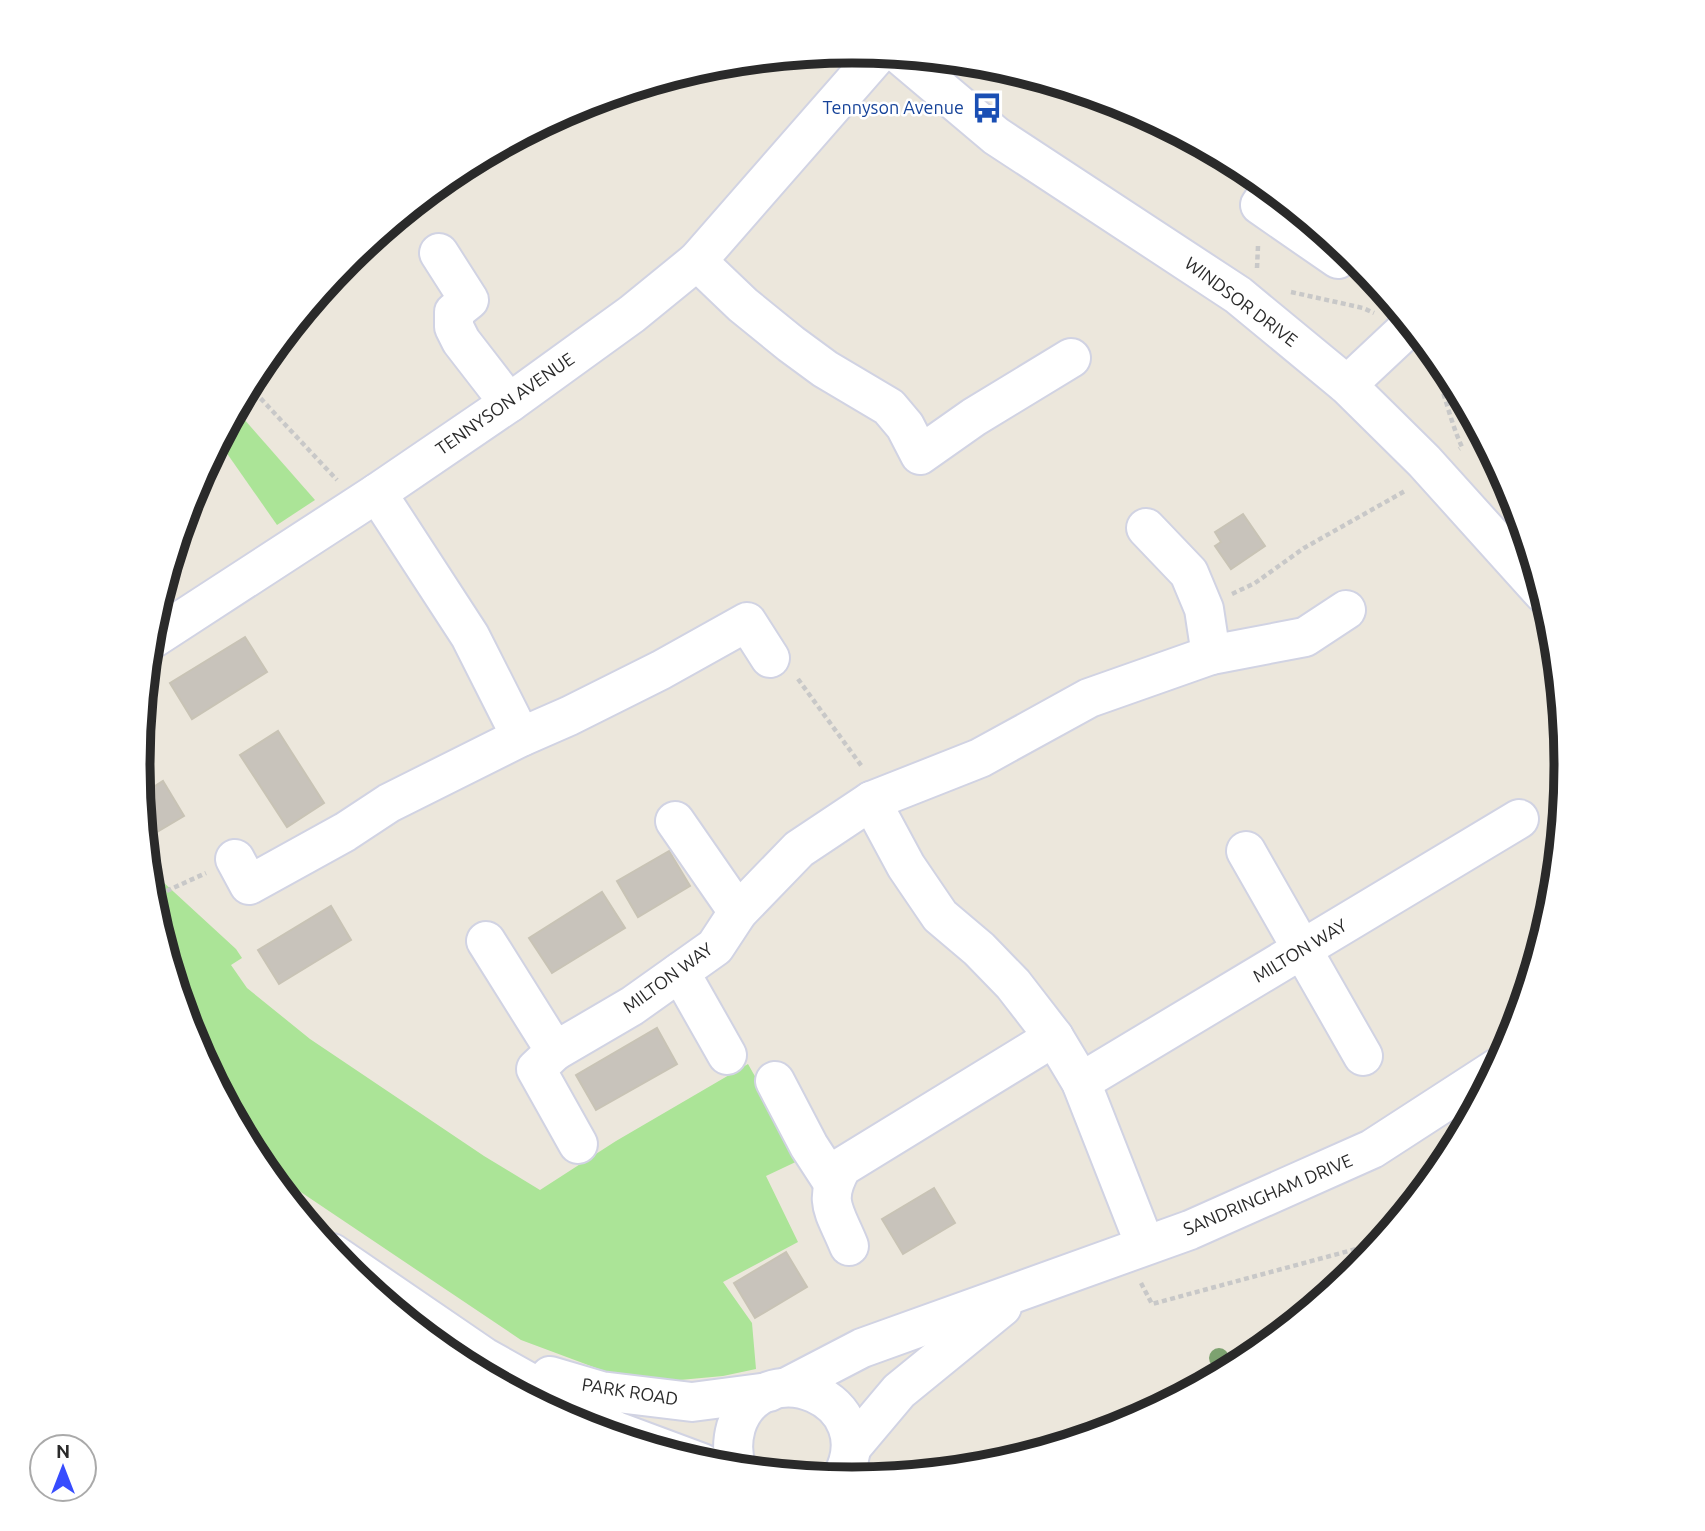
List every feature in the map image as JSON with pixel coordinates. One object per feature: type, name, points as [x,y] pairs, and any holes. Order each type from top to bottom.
[{"type":"street","name":"TENNYSON AVENUE","points":[[162,633],[377,493],[509,403],[632,314],[697,261],[869,64]]},
{"type":"street","name":"WINDSOR DRIVE","points":[[913,66],[996,136],[1238,295],[1347,385],[1424,461],[1529,577]]},
{"type":"street","points":[[1265,197],[1260,205],[1338,259]]},
{"type":"street","points":[[439,253],[469,300],[454,312],[454,327],[461,341],[509,403]]},
{"type":"street","points":[[697,261],[791,344],[825,369],[889,407],[905,426],[920,455],[974,417],[1071,358]]},
{"type":"street","points":[[1347,385],[1404,331]]},
{"type":"street","points":[[377,493],[470,636],[521,737]]},
{"type":"street","points":[[1146,528],[1189,573],[1203,609],[1211,655]]},
{"type":"street","name":"MILTON WAY","points":[[555,1051],[632,1006],[715,947],[738,912],[799,849],[871,801],[980,758],[1089,698],[1211,655],[1305,637],[1346,610]]},
{"type":"street","points":[[235,859],[249,884],[345,832],[389,803],[660,670],[747,622],[770,658]]},
{"type":"street","points":[[871,801],[906,866],[940,916],[979,949],[1013,984],[1054,1037],[1081,1082],[1143,1263]]},
{"type":"street","name":"MILTON WAY","points":[[1081,1082],[1519,819]]},
{"type":"street","points":[[675,821],[738,912]]},
{"type":"street","points":[[1245,851],[1363,1056]]},
{"type":"street","points":[[486,941],[555,1051],[536,1069],[578,1144]]},
{"type":"street","points":[[680,972],[727,1055]]},
{"type":"street","points":[[849,1245],[830,1200],[833,1183],[842,1167],[1054,1037]]},
{"type":"street","name":"SANDRINGHAM DRIVE","points":[[778,1390],[862,1348],[1023,1290],[1143,1263],[1190,1230],[1372,1149],[1482,1078]]},
{"type":"street","points":[[775,1081],[808,1146],[833,1183]]},
{"type":"street","points":[[382,1287],[484,1357]]},
{"type":"street","name":"SANDRINGHAM DRIVE","points":[[849,1468],[899,1391],[1023,1290]]},
{"type":"street","name":"PARK ROAD","points":[[484,1357],[601,1391],[692,1402],[778,1390]]},
{"type":"street","name":"PARK ROAD","points":[[484,1357],[599,1421]]},
{"type":"street","points":[[733,1458],[733,1438],[739,1419],[751,1403],[778,1390],[807,1389],[825,1397],[839,1411],[848,1428],[848,1468]]},
{"type":"path","points":[[1238,295],[1258,266],[1258,242]]},
{"type":"path","points":[[256,394],[338,481]]},
{"type":"path","points":[[770,658],[791,669],[867,774],[871,801]]},
{"type":"path","points":[[161,893],[235,859]]},
{"type":"path","points":[[1143,1263],[1152,1304],[1364,1247]]},
{"type":"green space","points":[[242,417],[315,500],[277,525],[225,450]]},
{"type":"green space","points":[[160,880],[236,949],[242,958],[231,965],[247,988],[310,1039],[484,1156],[540,1190],[616,1141],[748,1064],[802,1159],[766,1176],[798,1242],[723,1282],[752,1323],[756,1369],[723,1376],[631,1381],[521,1340],[288,1184],[244,1117],[203,1034],[174,947]]},
{"type":"building","points":[[1243,514],[1265,546],[1231,569],[1215,546],[1221,542],[1215,532]]},
{"type":"building","points":[[245,637],[267,672],[192,719],[170,683]]},
{"type":"building","points":[[278,731],[324,803],[287,827],[240,755]]},
{"type":"building","points":[[163,781],[184,816],[154,834],[152,811],[151,789]]},
{"type":"building","points":[[669,851],[690,886],[638,917],[617,881]]},
{"type":"building","points":[[602,892],[625,928],[552,973],[529,938]]},
{"type":"building","points":[[331,906],[351,940],[279,984],[258,950]]},
{"type":"building","points":[[657,1028],[677,1064],[596,1110],[576,1075]]},
{"type":"building","points":[[934,1188],[955,1223],[903,1254],[882,1219]]},
{"type":"building","points":[[786,1252],[807,1287],[755,1318],[734,1283]]},
{"type":"place","name":"Tennyson Avenue","points":[[987,108]]}]
